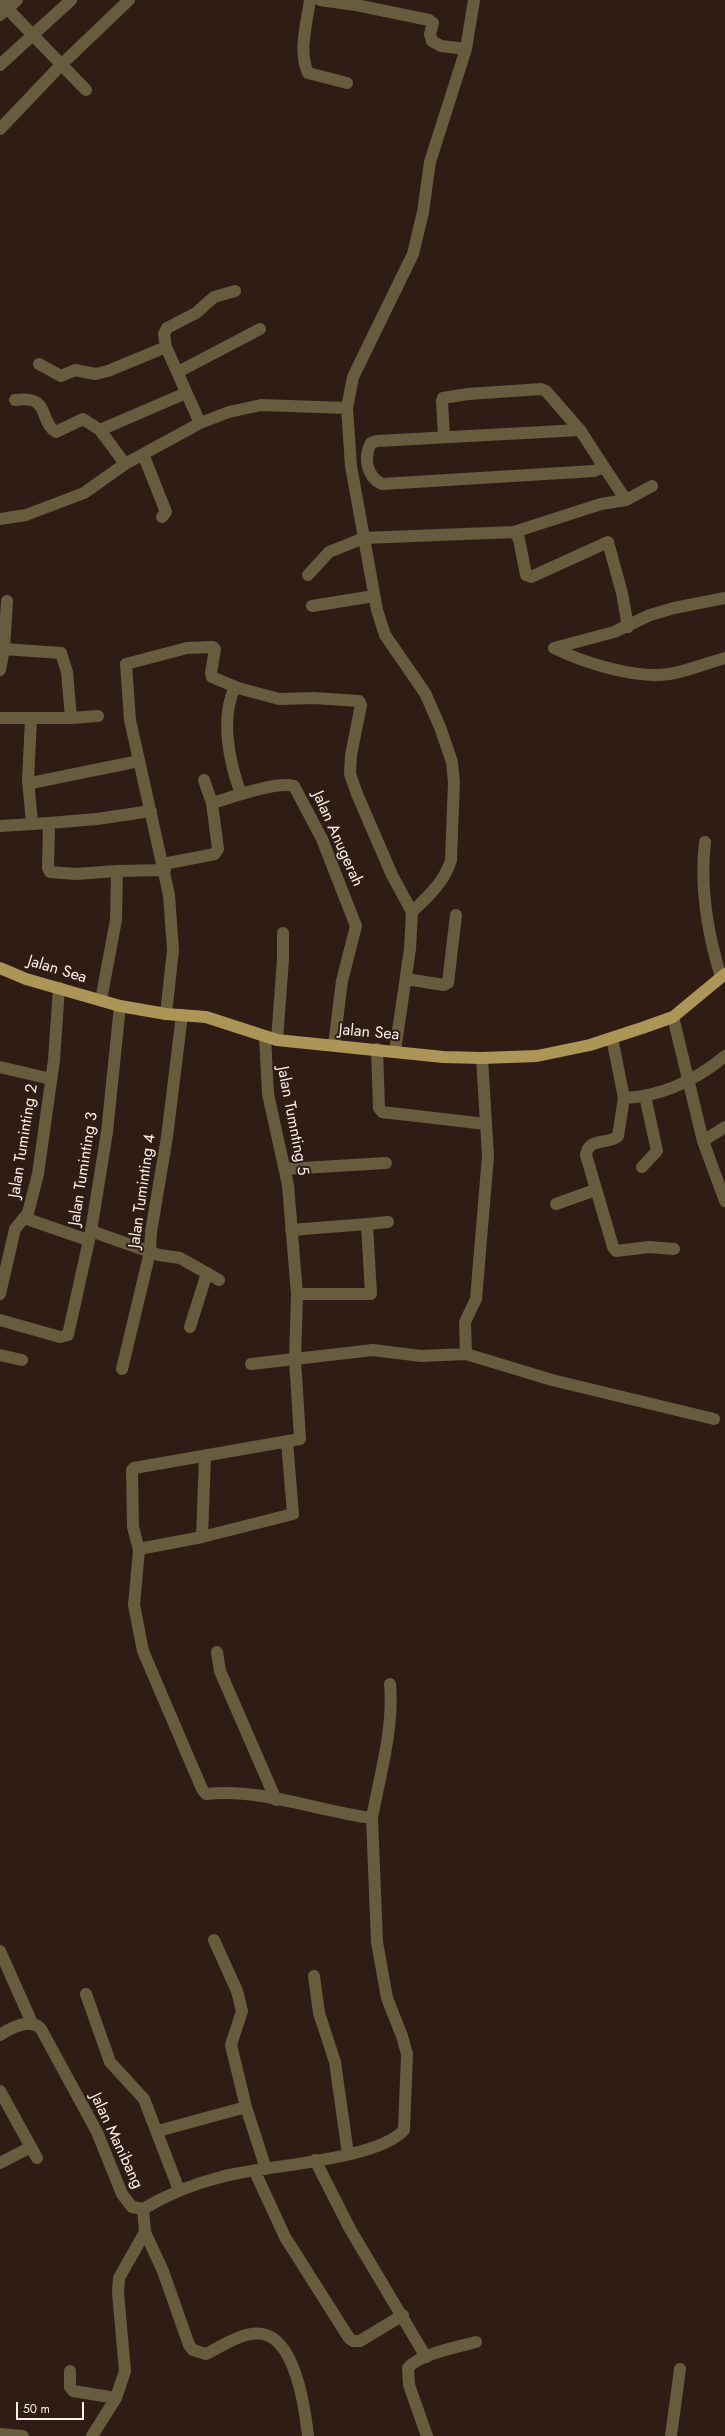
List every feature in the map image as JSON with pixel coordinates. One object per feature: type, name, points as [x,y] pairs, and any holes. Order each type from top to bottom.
[{"type":"main road","name":"Jalan Sea","points":[[0,968],[59,988],[120,1006],[166,1014],[218,1020],[277,1040],[377,1049],[443,1057],[482,1058],[537,1056],[612,1038],[673,1017],[723,976]]},
{"type":"street","points":[[17,0],[2,9],[32,36],[86,90]]},
{"type":"street","points":[[0,65],[71,0]]},
{"type":"street","points":[[310,0],[303,53],[304,65],[308,73],[347,83]]},
{"type":"street","points":[[320,0],[356,4],[429,20],[433,24],[430,34],[432,41],[441,46],[466,49]]},
{"type":"street","points":[[412,912],[442,881],[447,872],[450,860],[454,782],[452,762],[440,727],[425,692],[385,635],[374,596],[350,462],[347,408],[353,377],[362,356],[413,254],[423,212],[430,162],[466,49],[474,0]]},
{"type":"street","points":[[0,129],[123,2]]},
{"type":"street","points":[[200,423],[166,347],[164,334],[167,328],[196,313],[214,297],[235,291]]},
{"type":"street","points":[[178,372],[260,329]]},
{"type":"street","points":[[38,364],[57,375],[65,376],[75,370],[95,374],[120,367],[166,347]]},
{"type":"street","points":[[444,437],[443,398],[468,394],[535,390],[546,391],[580,430],[626,500]]},
{"type":"street","points":[[100,430],[186,393]]},
{"type":"street","points":[[15,400],[30,400],[40,405],[56,432],[83,420],[100,430],[125,464]]},
{"type":"street","points":[[0,519],[26,515],[73,498],[92,489],[125,464],[143,454],[200,423],[229,412],[261,405],[347,408]]},
{"type":"street","points":[[580,430],[377,441],[371,443],[368,463],[375,481],[382,484],[594,471],[604,467]]},
{"type":"street","points":[[143,454],[164,503],[166,512],[162,518]]},
{"type":"street","points":[[350,462],[368,463]]},
{"type":"street","points":[[308,575],[328,552],[364,538],[514,532],[601,504],[626,500],[652,486]]},
{"type":"street","points":[[514,532],[519,539],[526,575],[531,577],[608,542],[622,593],[628,626]]},
{"type":"street","points":[[312,606],[374,596]]},
{"type":"street","points":[[725,598],[674,608],[650,615],[628,626],[554,648],[596,664],[654,674],[682,672],[725,658]]},
{"type":"street","points":[[0,670],[4,649],[7,601]]},
{"type":"street","points":[[166,1014],[173,950],[169,895],[164,867],[130,720],[126,664],[188,648],[213,647],[215,649],[212,677],[235,687],[279,699],[314,698],[360,703],[350,755],[350,774],[357,794],[392,874],[412,912],[406,979],[395,1051]]},
{"type":"street","points":[[4,649],[61,653],[67,672],[71,718]]},
{"type":"street","points":[[235,687],[228,704],[228,745],[241,794]]},
{"type":"street","points":[[0,718],[30,719],[98,716]]},
{"type":"street","points":[[30,719],[28,780],[32,824]]},
{"type":"street","points":[[28,780],[32,783],[139,761]]},
{"type":"street","points":[[49,823],[48,868],[50,872],[76,874],[117,872],[164,867],[215,854],[218,849],[212,803],[204,780]]},
{"type":"street","name":"Jalan Anugerah","points":[[212,803],[241,794],[288,784],[294,786],[312,818],[356,926],[342,981],[334,1046]]},
{"type":"street","points":[[0,826],[97,819],[151,811]]},
{"type":"street","points":[[705,842],[704,886],[711,936],[723,976]]},
{"type":"street","points":[[101,1000],[113,939],[117,893],[117,872]]},
{"type":"street","points":[[406,979],[444,985],[448,983],[456,915]]},
{"type":"street","points":[[277,1040],[283,960],[283,933]]},
{"type":"street","name":"Jalan Tuminting 2","points":[[0,1294],[15,1229],[24,1218],[30,1207],[38,1174],[51,1079],[59,988]]},
{"type":"street","name":"Jalan Tuminting 3","points":[[0,1320],[60,1337],[67,1336],[89,1236],[108,1126],[120,1006]]},
{"type":"street","name":"Jalan Tuminting 4","points":[[122,1369],[150,1252],[151,1232],[166,1145],[182,1015]]},
{"type":"street","points":[[673,1017],[690,1082],[703,1141],[725,1201]]},
{"type":"street","name":"Jalan Tumnting 5","points":[[265,1037],[268,1094],[286,1169],[297,1294],[295,1360],[300,1439],[287,1442]]},
{"type":"street","points":[[612,1038],[624,1098],[618,1136],[612,1140],[598,1142],[586,1151],[586,1160],[612,1247],[616,1251],[648,1247],[674,1249]]},
{"type":"street","points":[[377,1049],[379,1108],[382,1112],[486,1124]]},
{"type":"street","points":[[624,1098],[645,1096],[690,1082],[725,1056]]},
{"type":"street","points":[[466,1354],[465,1322],[476,1299],[488,1156],[482,1058]]},
{"type":"street","points":[[0,1067],[51,1079]]},
{"type":"street","points":[[642,1167],[657,1151],[645,1096]]},
{"type":"street","points":[[703,1141],[725,1127]]},
{"type":"street","points":[[286,1169],[386,1163]]},
{"type":"street","points":[[556,1204],[595,1190]]},
{"type":"street","points":[[24,1218],[150,1252],[180,1258],[219,1280]]},
{"type":"street","points":[[291,1230],[388,1222]]},
{"type":"street","points":[[297,1294],[371,1294],[366,1224]]},
{"type":"street","points":[[190,1327],[206,1273]]},
{"type":"street","points":[[251,1364],[372,1350],[421,1356],[466,1354],[552,1380],[714,1419]]},
{"type":"street","points":[[0,1355],[22,1360]]},
{"type":"street","points":[[139,1549],[202,1537],[293,1514],[287,1442],[134,1468],[132,1470],[133,1527],[139,1549],[134,1605],[143,1650],[202,1789],[206,1794],[226,1792],[250,1794],[346,1815],[372,1818]]},
{"type":"street","points":[[202,1537],[205,1456]]},
{"type":"street","points":[[217,1652],[220,1671],[276,1800]]},
{"type":"street","points":[[143,2208],[179,2190],[223,2176],[348,2154],[387,2144],[404,2130],[406,2116],[405,2045],[387,1998],[377,1942],[372,1818],[390,1724],[392,1708],[390,1684]]},
{"type":"street","points":[[214,1940],[238,1995],[242,2011],[231,2045],[260,2170],[285,2237],[349,2338],[353,2341],[360,2341],[403,2315]]},
{"type":"street","points":[[0,1951],[32,2023],[25,2024],[0,2035]]},
{"type":"street","points":[[314,1976],[320,2013],[335,2062],[348,2154]]},
{"type":"street","points":[[86,1994],[111,2065],[142,2095],[158,2131],[179,2190]]},
{"type":"street","name":"Jalan Manibang","points":[[32,2023],[37,2025],[44,2034],[97,2132],[127,2203],[143,2208],[145,2232]]},
{"type":"street","points":[[1,2097],[38,2158]]},
{"type":"street","points":[[158,2131],[246,2107]]},
{"type":"street","points":[[0,2163],[31,2147]]},
{"type":"street","points":[[315,2160],[356,2241],[403,2315],[426,2357]]},
{"type":"street","points":[[92,2436],[116,2398],[123,2382],[126,2359],[118,2293],[119,2278],[145,2232]]},
{"type":"street","points":[[145,2232],[166,2278],[189,2345],[193,2350],[206,2354],[236,2339],[250,2335],[262,2334],[274,2340],[289,2360],[297,2376],[303,2394],[308,2436]]},
{"type":"street","points":[[427,2436],[407,2376],[408,2368],[412,2364],[426,2357],[476,2342]]},
{"type":"street","points":[[671,2436],[680,2369]]},
{"type":"street","points":[[70,2371],[70,2387],[73,2390],[116,2398]]},
{"type":"street","points":[[0,2434],[23,2436]]}]
